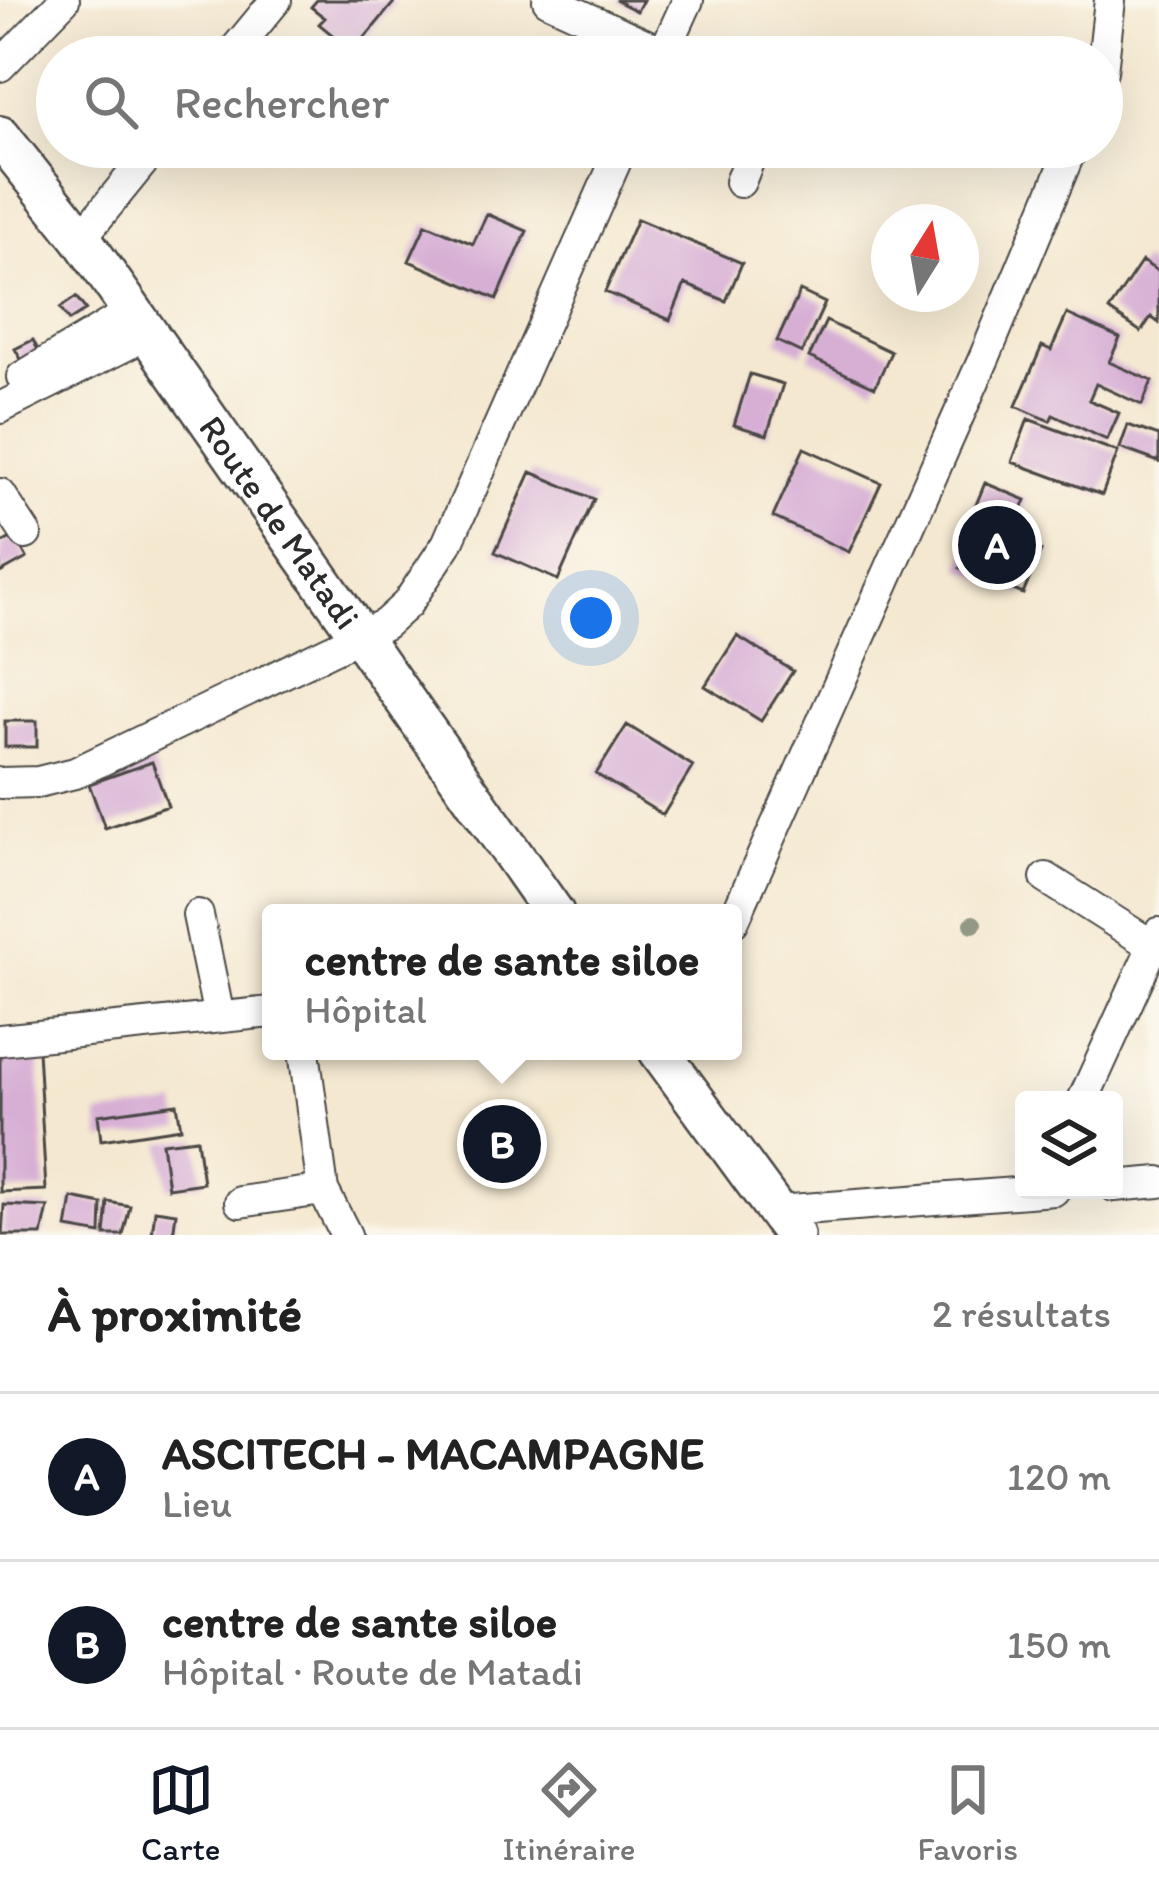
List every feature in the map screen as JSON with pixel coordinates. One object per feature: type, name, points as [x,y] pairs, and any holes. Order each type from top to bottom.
[{"type":"main road","name":"Route de Matadi","points":[[0,136],[81,238],[363,635],[542,904]]},
{"type":"main road","points":[[666,1060],[785,1223]]},
{"type":"street","points":[[0,66],[64,0]]},
{"type":"street","points":[[246,36],[276,0]]},
{"type":"street","points":[[548,0],[623,36]]},
{"type":"street","points":[[672,36],[688,0]]},
{"type":"street","points":[[1105,36],[1109,0]]},
{"type":"street","points":[[81,238],[138,168]]},
{"type":"street","points":[[0,783],[38,782],[75,773],[363,635],[407,604],[447,544],[613,168]]},
{"type":"street","points":[[740,182],[746,168]]},
{"type":"street","points":[[741,904],[986,356],[1063,168]]},
{"type":"street","points":[[0,391],[138,323]]},
{"type":"street","points":[[0,408],[138,323]]},
{"type":"street","points":[[0,494],[26,534]]},
{"type":"street","points":[[1046,878],[1156,940],[1088,1091]]},
{"type":"street","points":[[198,915],[219,1017]]},
{"type":"street","points":[[0,1040],[262,1013]]},
{"type":"street","points":[[305,1060],[323,1190],[346,1235]]},
{"type":"street","points":[[1123,1185],[1159,1182]]},
{"type":"street","points":[[240,1202],[323,1190]]},
{"type":"street","points":[[785,1223],[1015,1194]]},
{"type":"building","points":[[317,0],[396,0],[366,36],[334,36],[319,24],[325,18],[311,7]]},
{"type":"building","points":[[615,0],[643,0],[637,11]]},
{"type":"building","points":[[487,214],[527,231],[497,299],[409,261],[426,224],[473,244]]},
{"type":"building","points":[[637,219],[742,263],[726,301],[685,284],[670,320],[605,292]]},
{"type":"building","points":[[1142,261],[1159,272],[1159,323],[1151,317],[1141,332],[1109,310]]},
{"type":"building","points":[[800,291],[825,303],[802,353],[777,341]]},
{"type":"building","points":[[76,297],[86,310],[69,321],[60,308]]},
{"type":"building","points":[[1067,314],[1120,338],[1109,362],[1152,381],[1142,405],[1096,384],[1089,400],[1119,413],[1107,440],[1053,415],[1050,421],[1016,406],[1042,346],[1051,350]]},
{"type":"building","points":[[826,321],[891,352],[875,387],[809,357]]},
{"type":"building","points":[[33,340],[39,352],[22,361],[15,349]]},
{"type":"building","points":[[750,374],[783,384],[767,435],[734,425]]},
{"type":"building","points":[[1028,419],[1118,452],[1102,495],[1012,462]]},
{"type":"building","points":[[1128,425],[1159,436],[1159,462],[1120,448]]},
{"type":"building","points":[[804,448],[881,483],[849,552],[773,517]]},
{"type":"building","points":[[531,472],[594,499],[558,580],[495,552]]},
{"type":"building","points":[[985,483],[1026,500],[1009,538],[1041,551],[1023,594],[960,568],[981,516],[973,512]]},
{"type":"building","points":[[15,536],[27,558],[0,573],[0,544]]},
{"type":"building","points":[[737,636],[793,671],[761,721],[705,686]]},
{"type":"building","points":[[5,721],[37,721],[37,747],[5,747]]},
{"type":"building","points":[[627,725],[693,766],[663,815],[596,774]]},
{"type":"building","points":[[152,762],[168,806],[105,828],[89,784]]},
{"type":"building","points":[[38,1050],[46,1190],[0,1192],[0,1055]]},
{"type":"building","points":[[177,1104],[181,1128],[101,1140],[98,1115]]},
{"type":"building","points":[[197,1139],[203,1183],[168,1188],[162,1143]]},
{"type":"building","points":[[72,1198],[102,1204],[101,1234],[67,1228]]},
{"type":"building","points":[[108,1202],[130,1206],[123,1235],[105,1235]]},
{"type":"building","points":[[4,1205],[48,1207],[42,1235],[2,1235]]},
{"type":"building","points":[[155,1210],[176,1213],[173,1235],[152,1235]]},
{"type":"place","name":"ASCITECH - MACAMPAGNE","points":[[997,545]]},
{"type":"place","name":"centre de sante siloe","points":[[502,1144]]}]
